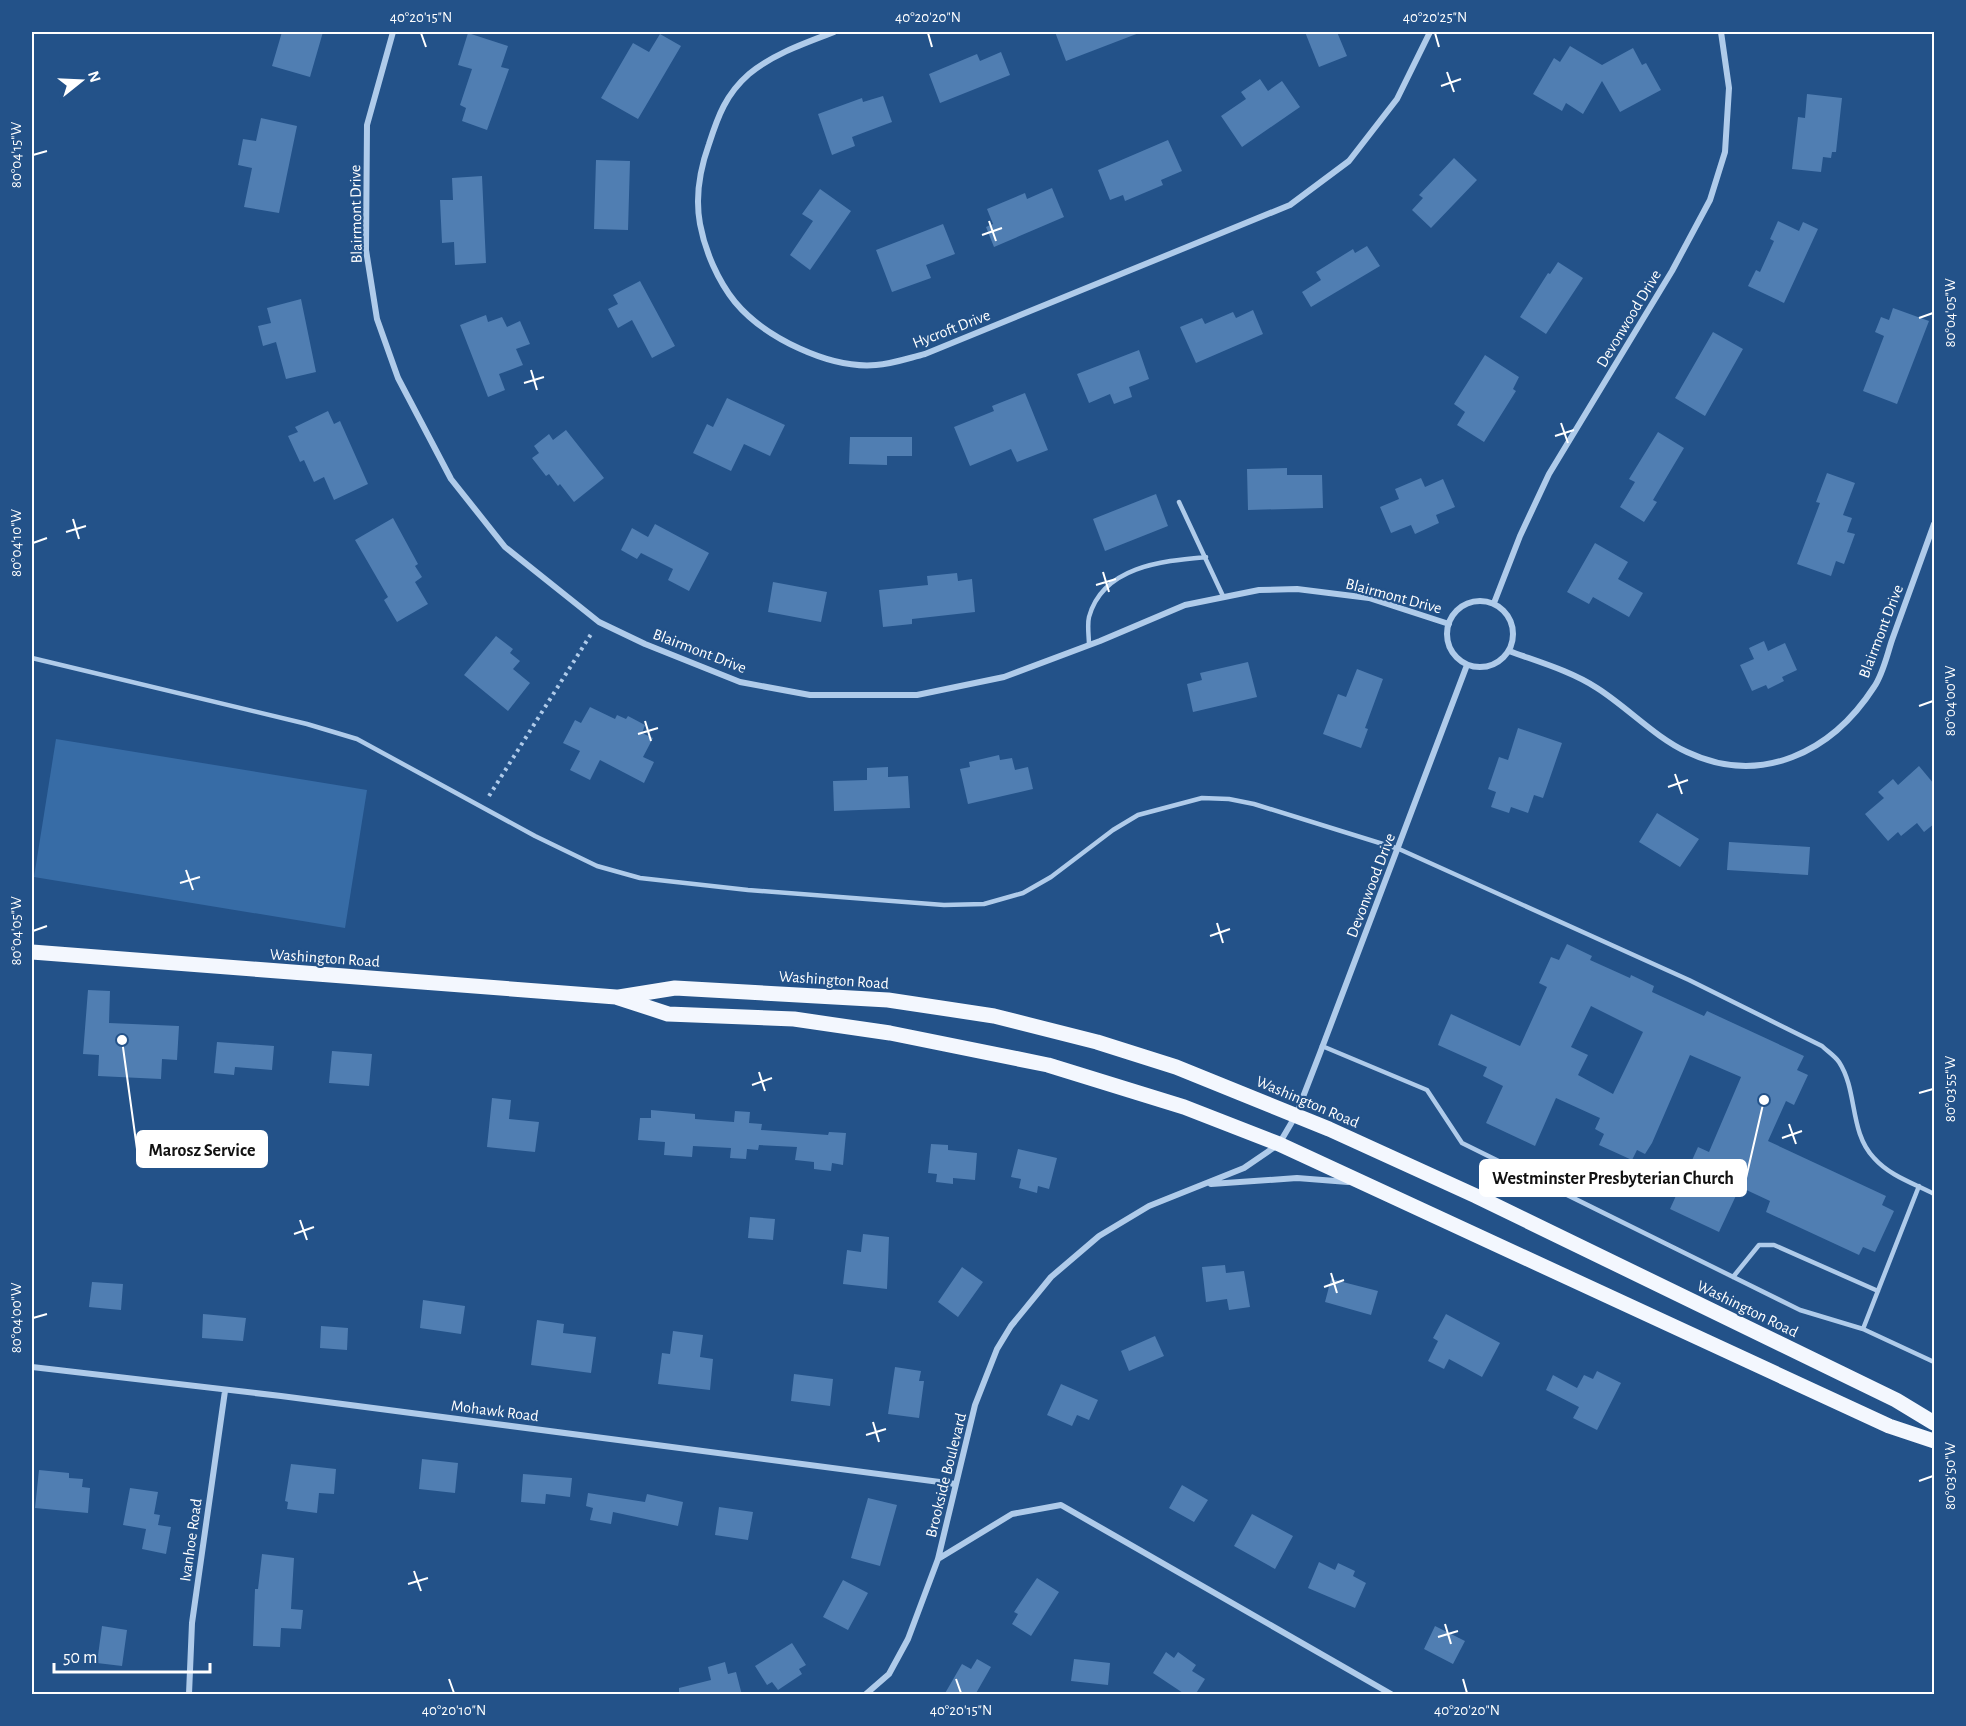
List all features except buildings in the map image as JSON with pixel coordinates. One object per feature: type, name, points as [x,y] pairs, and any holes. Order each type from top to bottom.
[{"type":"main road","name":"Washington Road","points":[[32,952],[616,998],[668,1014],[794,1018],[880,1031],[1048,1065],[1184,1107],[1280,1144],[1889,1426],[1935,1441]]},
{"type":"main road","name":"Washington Road","points":[[616,998],[675,988],[888,1000],[994,1016],[1097,1042],[1176,1067],[1296,1114],[1603,1257],[1896,1400],[1935,1423]]},
{"type":"street","name":"Blairmont Drive","points":[[393,32],[367,125],[366,250],[377,319],[398,378],[451,479],[505,547],[599,622],[645,644],[740,682],[810,695],[917,695],[1004,677],[1185,605],[1223,596],[1298,589],[1335,592],[1369,598],[1449,624]]},
{"type":"street","name":"Hycroft Drive","points":[[834,32],[786,51],[749,74],[722,105],[704,157],[698,190],[700,223],[710,260],[736,303],[778,337],[813,355],[846,364],[877,366],[925,354],[1290,205],[1349,161],[1397,99],[1430,32]]},
{"type":"street","name":"Devonwood Drive","points":[[1494,603],[1520,536],[1549,474],[1672,271],[1710,200],[1725,152],[1730,88],[1721,32]]},
{"type":"street","name":"Blairmont Drive","points":[[1509,651],[1570,674],[1597,688],[1685,751],[1712,762],[1743,767],[1776,763],[1803,753],[1836,734],[1875,685],[1935,524]]},
{"type":"street","name":"Blairmont Drive","points":[[1467,665],[1452,652],[1447,633],[1449,624],[1462,606],[1483,601],[1494,603]]},
{"type":"street","points":[[1467,665],[1476,667],[1495,664],[1509,651],[1513,641],[1510,619],[1494,603]]},
{"type":"street","name":"Devonwood Drive","points":[[1280,1144],[1296,1114],[1399,849],[1467,665]]},
{"type":"street","name":"Brookside Boulevard","points":[[938,1559],[955,1484],[986,1376],[997,1349],[1030,1300],[1051,1277],[1099,1236],[1149,1206],[1244,1168],[1280,1144]]},
{"type":"street","points":[[1202,1185],[1297,1178],[1367,1184]]},
{"type":"street","name":"Mohawk Road","points":[[32,1367],[955,1484]]},
{"type":"street","name":"Ivanhoe Road","points":[[189,1695],[192,1623],[225,1391]]},
{"type":"street","name":"Brookside Boulevard","points":[[938,1559],[1012,1514],[1061,1505],[1391,1695]]},
{"type":"street","points":[[866,1695],[889,1674],[908,1639],[938,1559]]},
{"type":"lane","points":[[1179,502],[1223,596]]},
{"type":"lane","points":[[1089,645],[1088,618],[1099,595],[1123,574],[1164,561],[1206,556]]},
{"type":"lane","points":[[32,658],[307,724],[357,739],[546,841],[597,866],[640,878],[748,890],[944,905],[984,904],[1023,893],[1051,877],[1113,830],[1138,815],[1202,798],[1229,799],[1254,804],[1399,849],[1689,980],[1822,1046],[1838,1060],[1849,1082],[1857,1124],[1873,1158],[1893,1175],[1935,1194]]},
{"type":"lane","points":[[1322,1046],[1427,1090],[1462,1143],[1800,1310],[1863,1329],[1935,1362]]},
{"type":"lane","points":[[1863,1329],[1919,1186]]},
{"type":"lane","points":[[1733,1277],[1759,1245],[1774,1245],[1878,1291]]},
{"type":"path","points":[[489,796],[599,622]]},
{"type":"shaded area","points":[[56,739],[367,790],[345,928],[34,877]]},
{"type":"place","name":"Marosz Service","points":[[122,1040]]},
{"type":"place","name":"Westminster Presbyterian Church","points":[[1764,1100]]}]
